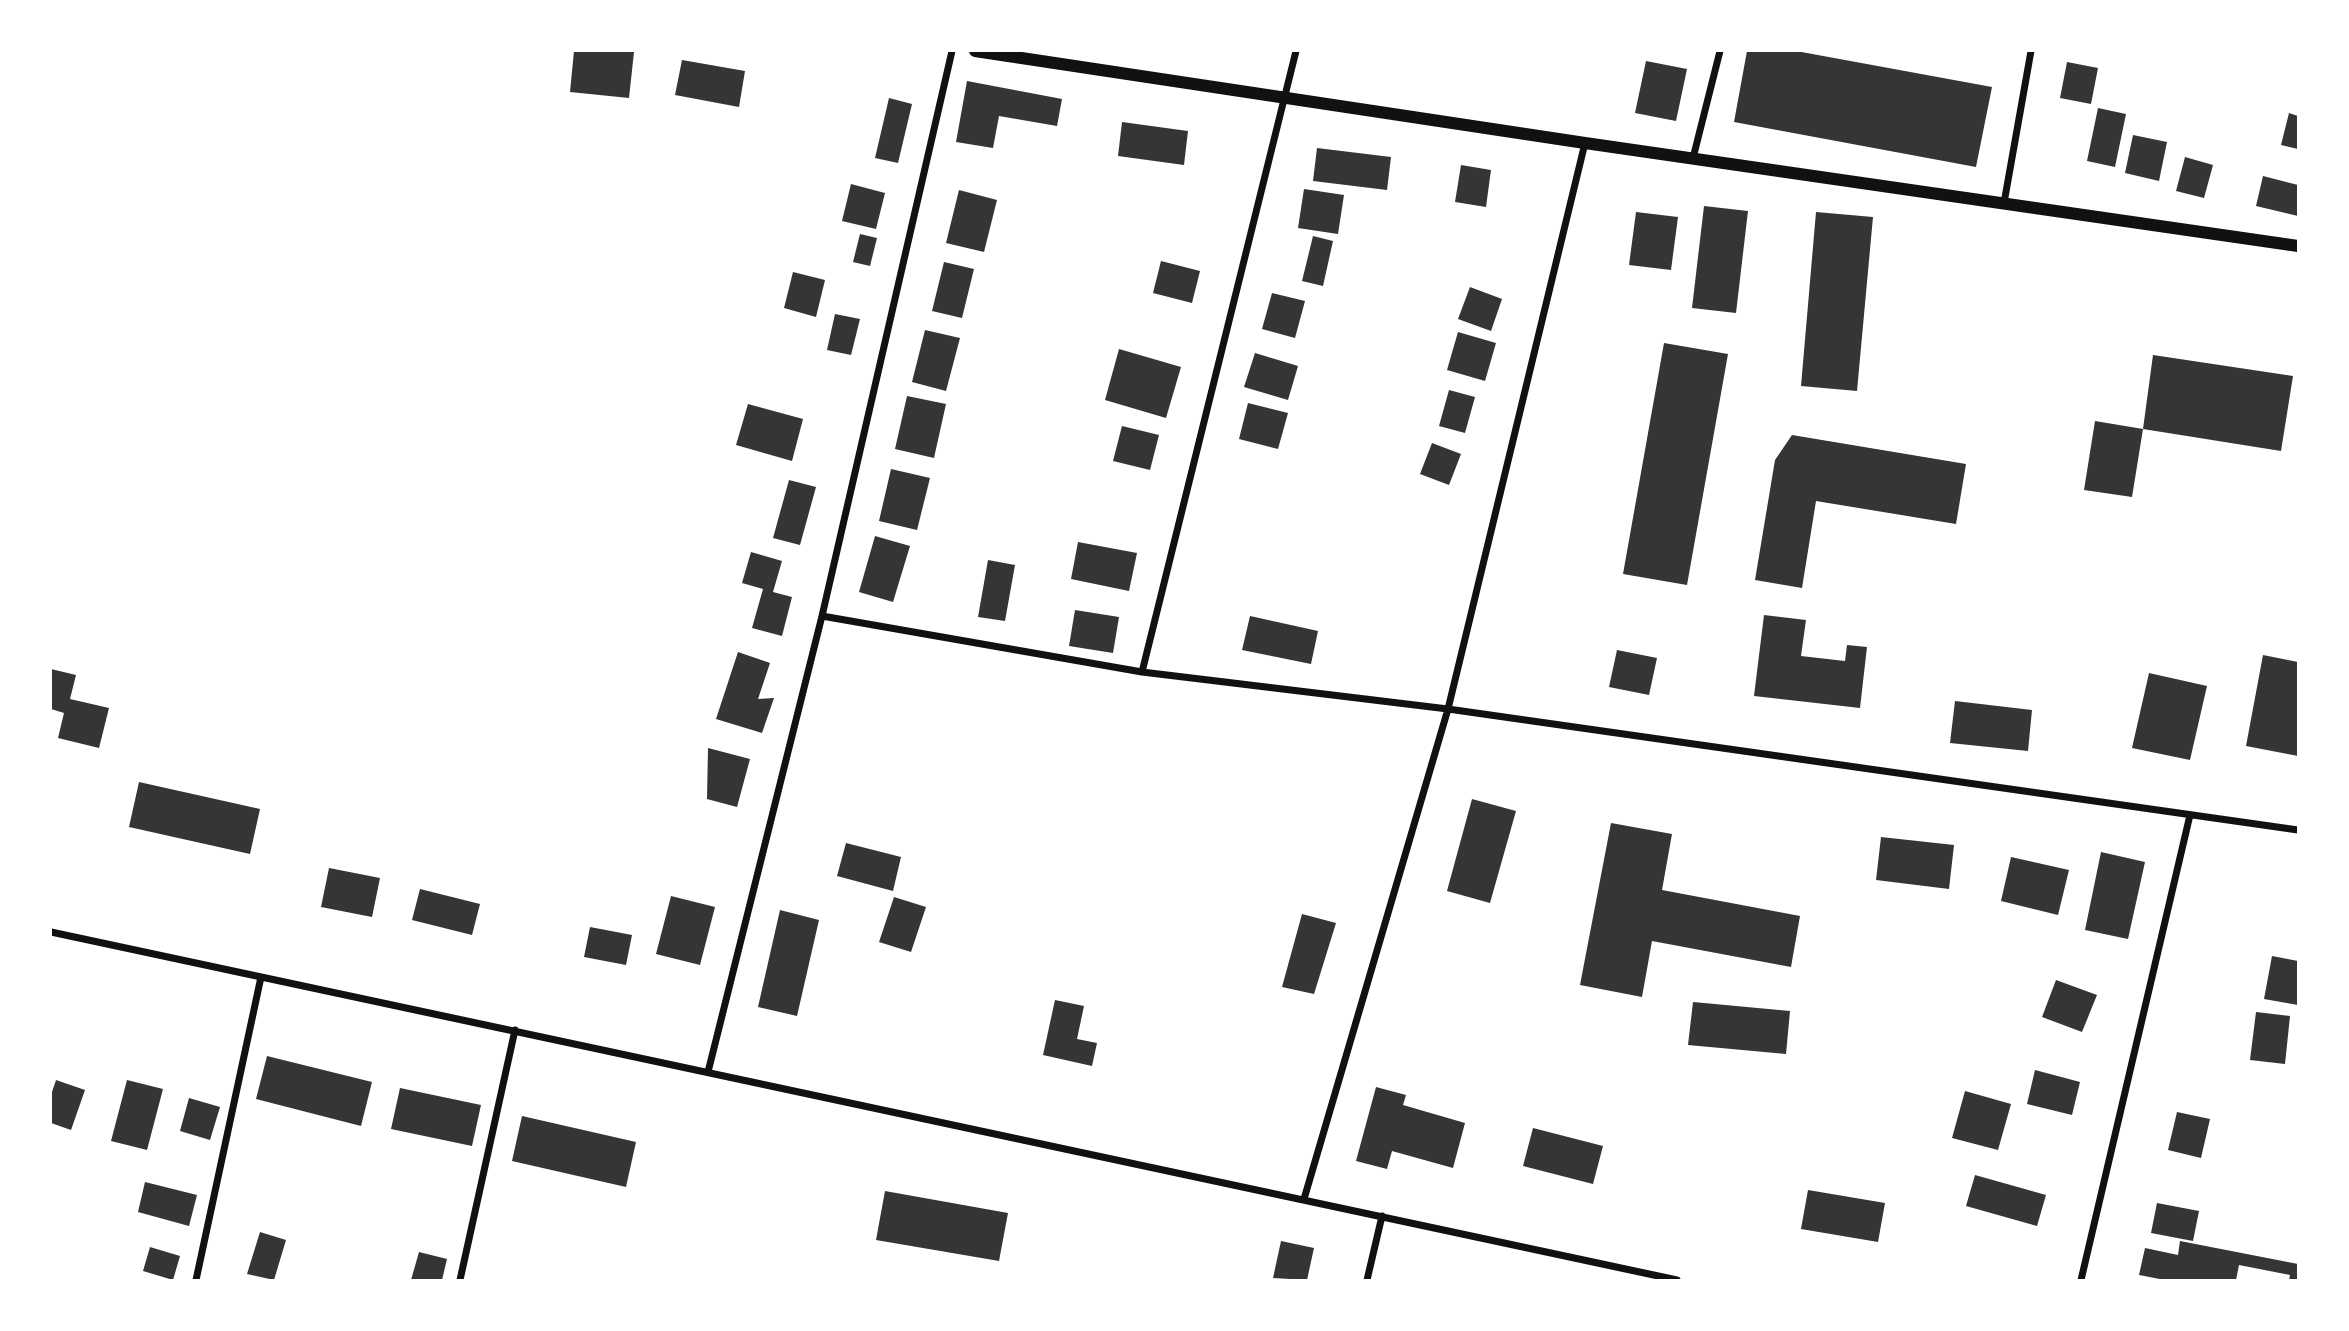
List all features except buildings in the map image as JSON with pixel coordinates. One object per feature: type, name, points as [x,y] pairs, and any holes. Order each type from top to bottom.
[{"type":"street","points":[[708,1072],[822,616],[952,51]]},
{"type":"street","points":[[975,51],[1284,99],[2298,246]]},
{"type":"street","points":[[1142,672],[1296,51]]},
{"type":"street","points":[[1693,159],[1720,51]]},
{"type":"street","points":[[2004,203],[2031,51]]},
{"type":"street","points":[[1304,1199],[1448,709],[1585,143]]},
{"type":"street","points":[[822,616],[1142,672],[1448,709],[2298,830]]},
{"type":"street","points":[[2081,1280],[2190,815]]},
{"type":"street","points":[[51,932],[1676,1280]]},
{"type":"street","points":[[196,1280],[261,977]]},
{"type":"street","points":[[460,1280],[515,1030]]},
{"type":"street","points":[[1367,1280],[1382,1216]]}]
